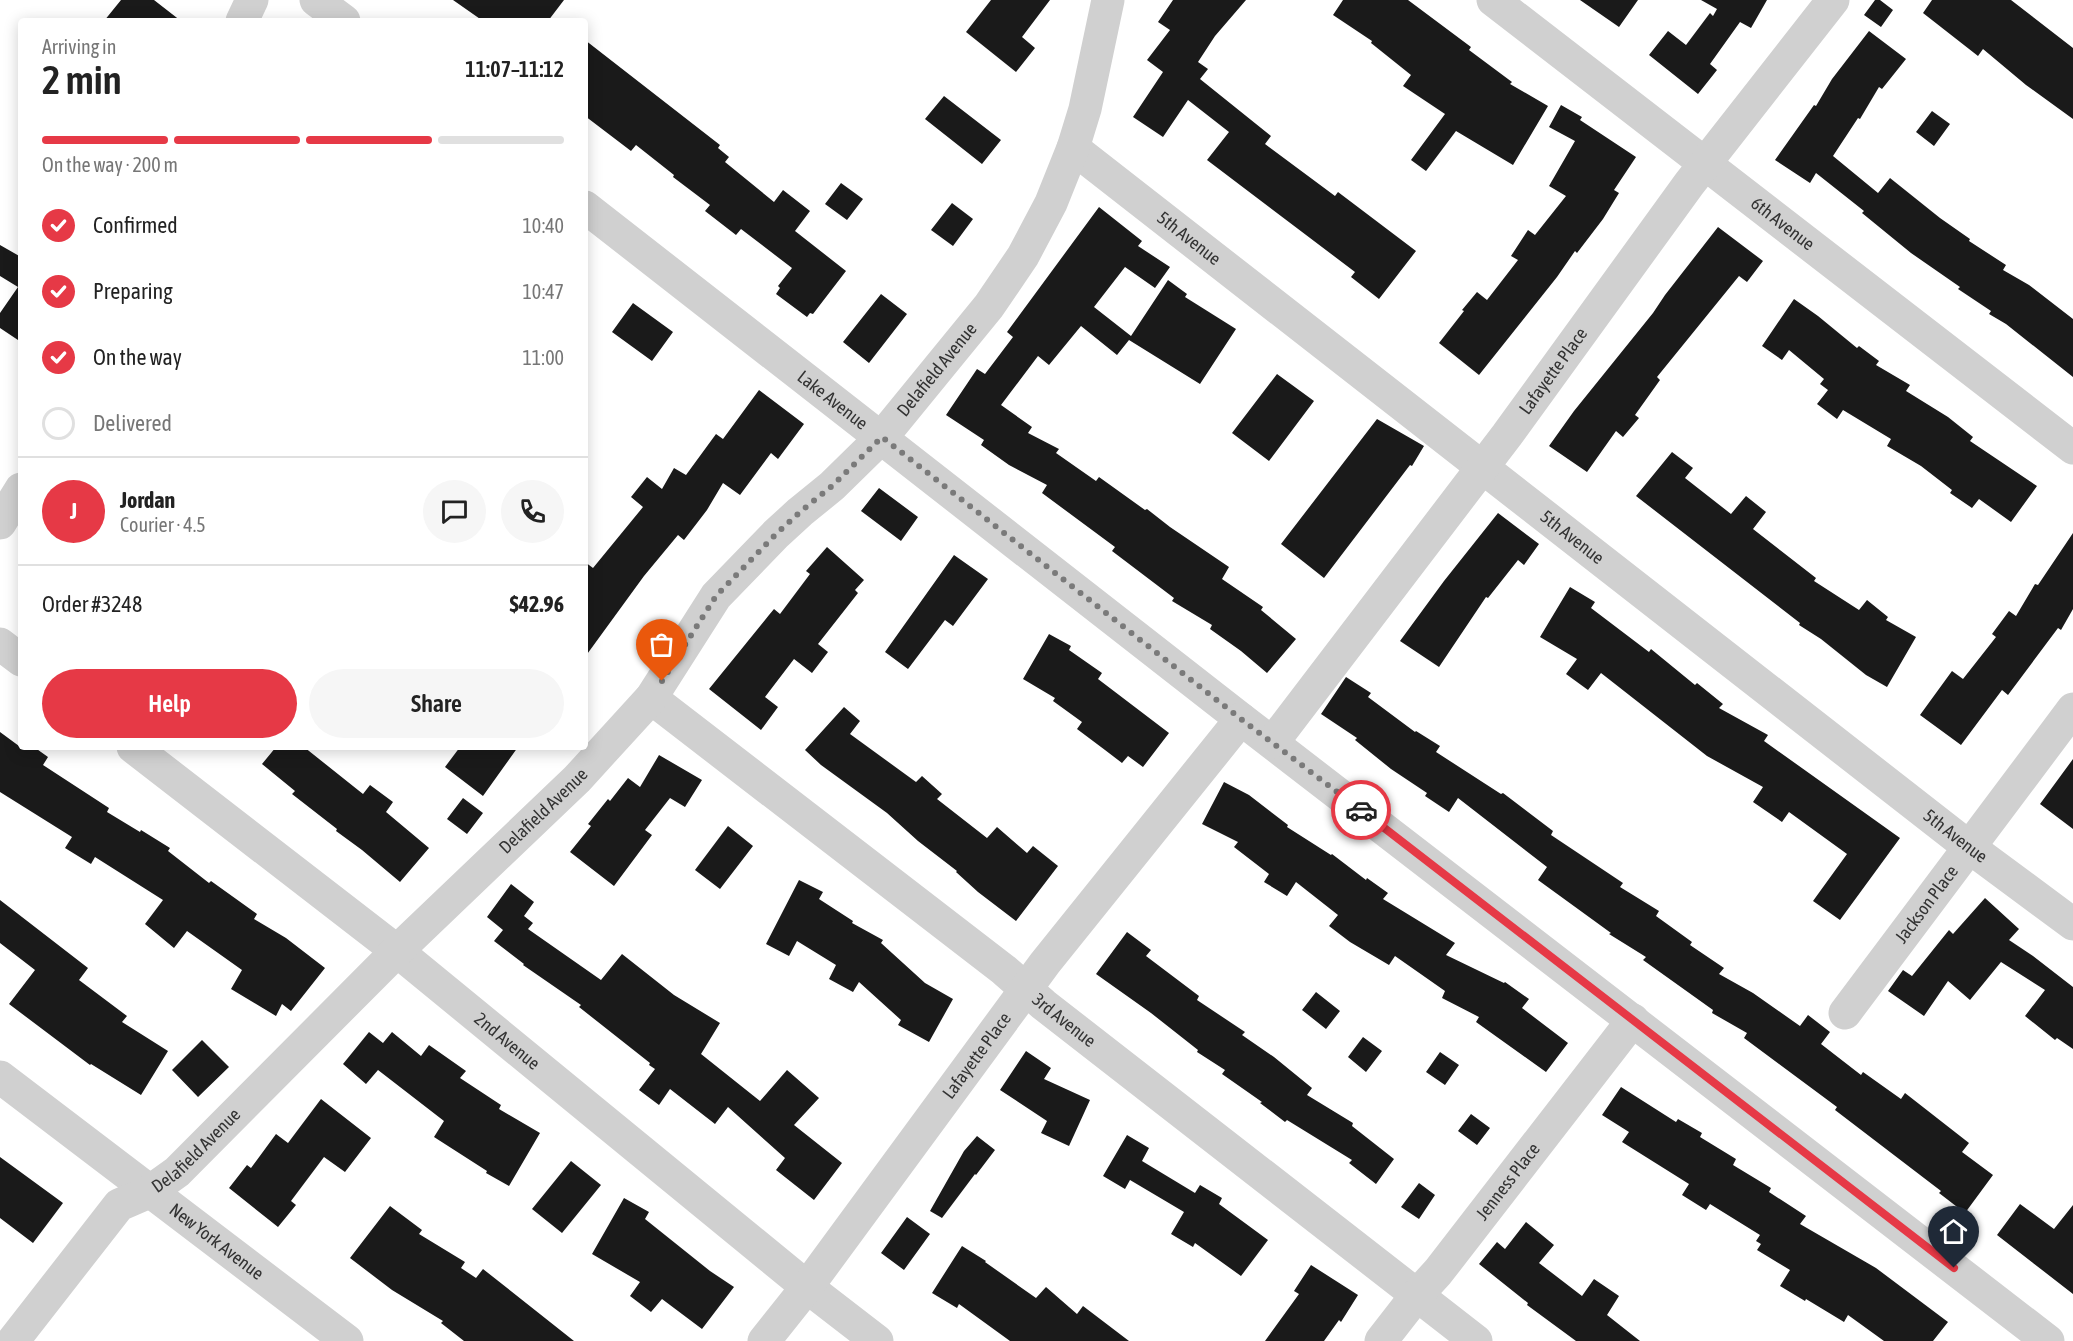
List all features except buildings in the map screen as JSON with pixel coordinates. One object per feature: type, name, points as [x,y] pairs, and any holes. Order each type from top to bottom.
[{"type":"street","points":[[243,18],[252,0]]},
{"type":"street","points":[[316,0],[340,18]]},
{"type":"street","name":"Delafield Avenue","points":[[13,1341],[119,1205],[149,1192],[177,1172],[397,951],[577,779],[651,698],[716,596],[776,534],[832,486],[882,437],[989,306],[1023,256],[1051,203],[1073,148],[1085,109],[1108,0]]},
{"type":"street","name":"6th Avenue","points":[[1492,0],[2073,448]]},
{"type":"street","name":"Lafayette Place","points":[[1273,742],[1482,467],[1706,164],[1833,0]]},
{"type":"street","name":"5th Avenue","points":[[1073,148],[1969,847],[2073,924]]},
{"type":"street","name":"Lake Avenue","points":[[588,209],[1241,719],[2048,1341]]},
{"type":"street","points":[[0,523],[18,494]]},
{"type":"street","points":[[0,644],[18,658]]},
{"type":"street","name":"3rd Avenue","points":[[651,698],[1476,1341]]},
{"type":"street","name":"Jackson Place","points":[[1845,1013],[2073,709]]},
{"type":"street","name":"Lafayette Place","points":[[764,1341],[807,1287],[1026,989],[1241,719]]},
{"type":"street","name":"2nd Avenue","points":[[137,750],[397,951],[807,1287],[877,1341]]},
{"type":"street","name":"Jenness Place","points":[[1382,1341],[1633,1020]]},
{"type":"street","name":"New York Avenue","points":[[0,1077],[149,1192],[308,1327],[347,1341]]},
{"type":"way so far","points":[[662,681],[716,596],[776,534],[832,486],[882,437],[1241,719],[1361,810]]},
{"type":"route","points":[[1361,810],[1954,1268]]}]
